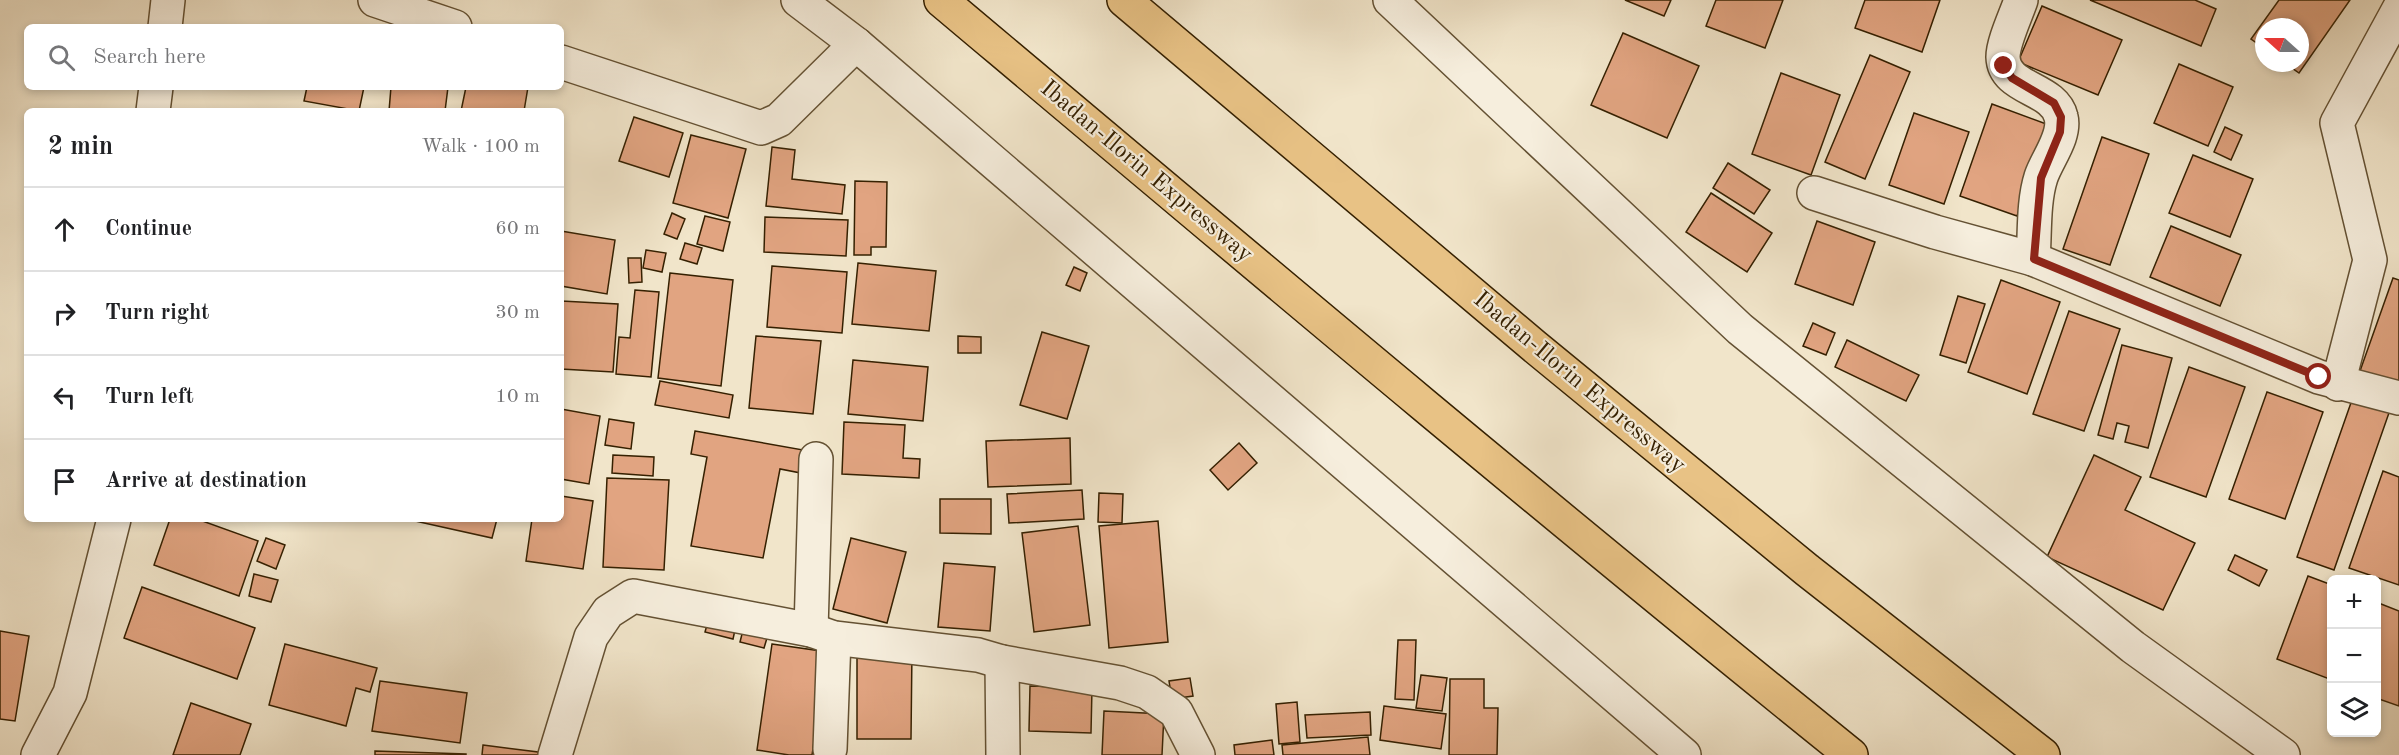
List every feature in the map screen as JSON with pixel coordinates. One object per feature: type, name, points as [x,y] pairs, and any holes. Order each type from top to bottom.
[{"type":"highway","name":"Ibadan-Ilorin Expressway","points":[[941,0],[1406,391],[1851,755]]},
{"type":"highway","name":"Ibadan-Ilorin Expressway","points":[[1124,0],[1543,354],[1807,570],[2043,755]]},
{"type":"street","points":[[165,24],[168,0]]},
{"type":"street","points":[[375,0],[446,24]]},
{"type":"street","points":[[798,0],[856,44],[1684,755]]},
{"type":"street","points":[[1390,0],[1740,329],[2133,647],[2283,755]]},
{"type":"street","points":[[2021,0],[2003,54],[2004,66],[2012,78],[2054,103],[2061,117],[2060,132],[2041,178],[2034,259]]},
{"type":"street","points":[[2338,384],[2370,260],[2337,123],[2399,9]]},
{"type":"street","points":[[564,63],[761,128],[779,120],[856,44]]},
{"type":"street","points":[[153,108],[156,90]]},
{"type":"street","points":[[1814,193],[1935,232],[2034,259],[2338,384],[2399,398]]},
{"type":"street","points":[[816,459],[830,749]]},
{"type":"street","points":[[38,755],[70,693],[113,522]]},
{"type":"street","points":[[555,755],[591,637],[608,612],[633,596],[823,634],[978,655],[1002,662],[1120,683],[1147,692],[1176,712],[1198,755]]},
{"type":"street","points":[[1002,662],[1003,755]]},
{"type":"building","points":[[1625,0],[1671,0],[1664,16]]},
{"type":"building","points":[[1716,0],[1783,0],[1765,48],[1706,26]]},
{"type":"building","points":[[1865,0],[1940,0],[1922,52],[1855,28]]},
{"type":"building","points":[[2090,0],[2195,0],[2216,9],[2201,46]]},
{"type":"building","points":[[2279,0],[2350,0],[2309,59],[2309,18],[2266,18]]},
{"type":"building","points":[[2042,6],[2122,40],[2098,95],[2018,62]]},
{"type":"building","points":[[1623,33],[1699,66],[1667,138],[1591,105]]},
{"type":"building","points":[[1870,55],[1910,72],[1865,179],[1825,162]]},
{"type":"building","points":[[2179,64],[2233,87],[2208,146],[2154,123]]},
{"type":"building","points":[[1781,73],[1840,95],[1811,175],[1752,154]]},
{"type":"building","points":[[306,90],[363,90],[360,108],[342,108],[304,101]]},
{"type":"building","points":[[391,90],[448,90],[445,108],[389,108]]},
{"type":"building","points":[[465,90],[528,90],[524,108],[462,108]]},
{"type":"building","points":[[1992,104],[2049,125],[2017,216],[1960,196]]},
{"type":"building","points":[[1914,113],[1969,132],[1944,204],[1889,185]]},
{"type":"building","points":[[634,117],[683,133],[669,177],[619,161]]},
{"type":"building","points":[[2225,127],[2242,135],[2231,160],[2214,152]]},
{"type":"building","points":[[691,135],[746,149],[728,218],[673,203]]},
{"type":"building","points":[[2102,137],[2149,154],[2110,265],[2063,249]]},
{"type":"building","points":[[772,147],[795,150],[792,179],[845,185],[842,214],[766,206]]},
{"type":"building","points":[[2193,155],[2253,179],[2230,237],[2169,213]]},
{"type":"building","points":[[1728,163],[1770,190],[1754,214],[1713,188]]},
{"type":"building","points":[[855,181],[887,182],[886,247],[871,247],[871,255],[854,255]]},
{"type":"building","points":[[1711,193],[1772,233],[1747,272],[1686,232]]},
{"type":"building","points":[[672,213],[685,219],[677,239],[664,234]]},
{"type":"building","points":[[705,216],[730,222],[723,251],[697,244]]},
{"type":"building","points":[[765,217],[848,220],[846,256],[764,252]]},
{"type":"building","points":[[1817,221],[1875,242],[1853,305],[1795,284]]},
{"type":"building","points":[[2171,226],[2241,255],[2220,306],[2150,277]]},
{"type":"building","points":[[564,232],[615,240],[607,294],[564,287]]},
{"type":"building","points":[[685,243],[702,248],[697,264],[680,259]]},
{"type":"building","points":[[646,250],[666,253],[662,272],[643,268]]},
{"type":"building","points":[[628,258],[641,258],[642,282],[629,283]]},
{"type":"building","points":[[858,263],[936,271],[929,331],[852,324]]},
{"type":"building","points":[[772,266],[847,272],[842,333],[767,327]]},
{"type":"building","points":[[1074,267],[1087,273],[1080,291],[1066,285]]},
{"type":"building","points":[[670,273],[733,280],[721,386],[658,378]]},
{"type":"building","points":[[2393,278],[2399,280],[2399,385],[2360,371]]},
{"type":"building","points":[[2001,280],[2060,302],[2027,394],[1968,372]]},
{"type":"building","points":[[635,290],[659,292],[651,377],[616,374],[619,337],[630,338]]},
{"type":"building","points":[[1958,296],[1985,304],[1966,363],[1940,355]]},
{"type":"building","points":[[564,301],[618,304],[613,372],[564,369]]},
{"type":"building","points":[[2069,311],[2120,329],[2084,431],[2033,414]]},
{"type":"building","points":[[1813,323],[1835,333],[1826,355],[1803,346]]},
{"type":"building","points":[[1042,332],[1089,346],[1067,419],[1020,405]]},
{"type":"building","points":[[756,336],[821,341],[813,414],[749,408]]},
{"type":"building","points":[[958,336],[981,337],[981,353],[958,353]]},
{"type":"building","points":[[1847,340],[1919,375],[1906,401],[1835,367]]},
{"type":"building","points":[[2122,345],[2172,358],[2148,448],[2125,442],[2129,426],[2117,423],[2113,439],[2098,435]]},
{"type":"building","points":[[853,360],[928,367],[923,421],[848,414]]},
{"type":"building","points":[[2189,367],[2245,387],[2206,497],[2150,477]]},
{"type":"building","points":[[660,381],[733,395],[729,418],[655,405]]},
{"type":"building","points":[[2267,392],[2323,412],[2285,519],[2229,499]]},
{"type":"building","points":[[2353,397],[2390,410],[2334,570],[2297,557]]},
{"type":"building","points":[[564,410],[600,416],[589,484],[564,480]]},
{"type":"building","points":[[609,419],[634,423],[631,449],[605,445]]},
{"type":"building","points":[[844,422],[905,425],[903,458],[920,459],[919,478],[842,474]]},
{"type":"building","points":[[695,431],[809,451],[806,474],[780,469],[763,558],[691,546],[707,457],[691,454]]},
{"type":"building","points":[[1070,438],[1071,484],[988,487],[986,441]]},
{"type":"building","points":[[1239,443],[1257,463],[1228,490],[1210,470]]},
{"type":"building","points":[[613,455],[654,457],[653,476],[612,473]]},
{"type":"building","points":[[2094,455],[2141,477],[2125,510],[2195,543],[2163,610],[2047,557]]},
{"type":"building","points":[[2383,471],[2399,477],[2399,585],[2381,579],[2381,575],[2370,575],[2349,568]]},
{"type":"building","points":[[607,478],[669,480],[664,570],[603,567]]},
{"type":"building","points":[[1082,490],[1084,519],[1009,523],[1007,494]]},
{"type":"building","points":[[1099,493],[1123,494],[1122,523],[1098,522]]},
{"type":"building","points":[[564,496],[593,501],[583,569],[526,561],[532,522],[564,522]]},
{"type":"building","points":[[940,499],[991,499],[991,534],[940,533]]},
{"type":"building","points":[[1158,521],[1168,642],[1109,648],[1099,526]]},
{"type":"building","points":[[169,522],[205,522],[258,541],[239,596],[154,565]]},
{"type":"building","points":[[420,522],[496,522],[492,538]]},
{"type":"building","points":[[1078,526],[1090,625],[1034,632],[1022,533]]},
{"type":"building","points":[[266,538],[285,545],[276,569],[257,561]]},
{"type":"building","points":[[851,538],[906,552],[887,623],[833,609]]},
{"type":"building","points":[[2235,555],[2267,570],[2259,586],[2228,570]]},
{"type":"building","points":[[944,563],[995,567],[990,631],[938,627]]},
{"type":"building","points":[[254,574],[278,580],[271,602],[249,596]]},
{"type":"building","points":[[2308,576],[2327,583],[2327,678],[2277,659]]},
{"type":"building","points":[[142,587],[255,628],[237,679],[124,638]]},
{"type":"building","points":[[2381,604],[2399,611],[2399,706],[2381,700]]},
{"type":"building","points":[[710,614],[737,621],[733,639],[705,632]]},
{"type":"building","points":[[745,622],[770,628],[764,648],[740,642]]},
{"type":"building","points":[[0,631],[29,636],[15,721],[0,719]]},
{"type":"building","points":[[1398,640],[1416,640],[1414,700],[1395,699]]},
{"type":"building","points":[[285,644],[377,668],[370,692],[356,688],[346,726],[269,705]]},
{"type":"building","points":[[772,644],[828,652],[812,755],[789,755],[757,750]]},
{"type":"building","points":[[857,649],[912,649],[911,739],[857,739]]},
{"type":"building","points":[[1421,675],[1447,678],[1442,711],[1416,708]]},
{"type":"building","points":[[1190,678],[1193,696],[1172,699],[1169,681]]},
{"type":"building","points":[[1450,679],[1484,679],[1484,708],[1498,708],[1497,755],[1449,755]]},
{"type":"building","points":[[380,681],[467,693],[460,743],[372,731]]},
{"type":"building","points":[[1030,686],[1092,688],[1091,733],[1029,731]]},
{"type":"building","points":[[1297,702],[1300,742],[1279,744],[1276,704]]},
{"type":"building","points":[[191,703],[251,724],[240,755],[173,755]]},
{"type":"building","points":[[1384,706],[1446,714],[1441,749],[1380,740]]},
{"type":"building","points":[[1104,711],[1164,714],[1162,755],[1102,755]]},
{"type":"building","points":[[1370,712],[1371,735],[1307,738],[1305,715]]},
{"type":"building","points":[[1368,737],[1370,755],[1283,755],[1282,745]]},
{"type":"building","points":[[1272,740],[1274,755],[1235,755],[1234,745]]},
{"type":"building","points":[[483,745],[546,753],[546,755],[482,755]]},
{"type":"building","points":[[375,751],[466,754],[466,755],[375,755]]},
{"type":"route","points":[[2004,66],[2012,78],[2054,103],[2061,117],[2060,132],[2041,178],[2037,198],[2034,259],[2319,377]]}]
